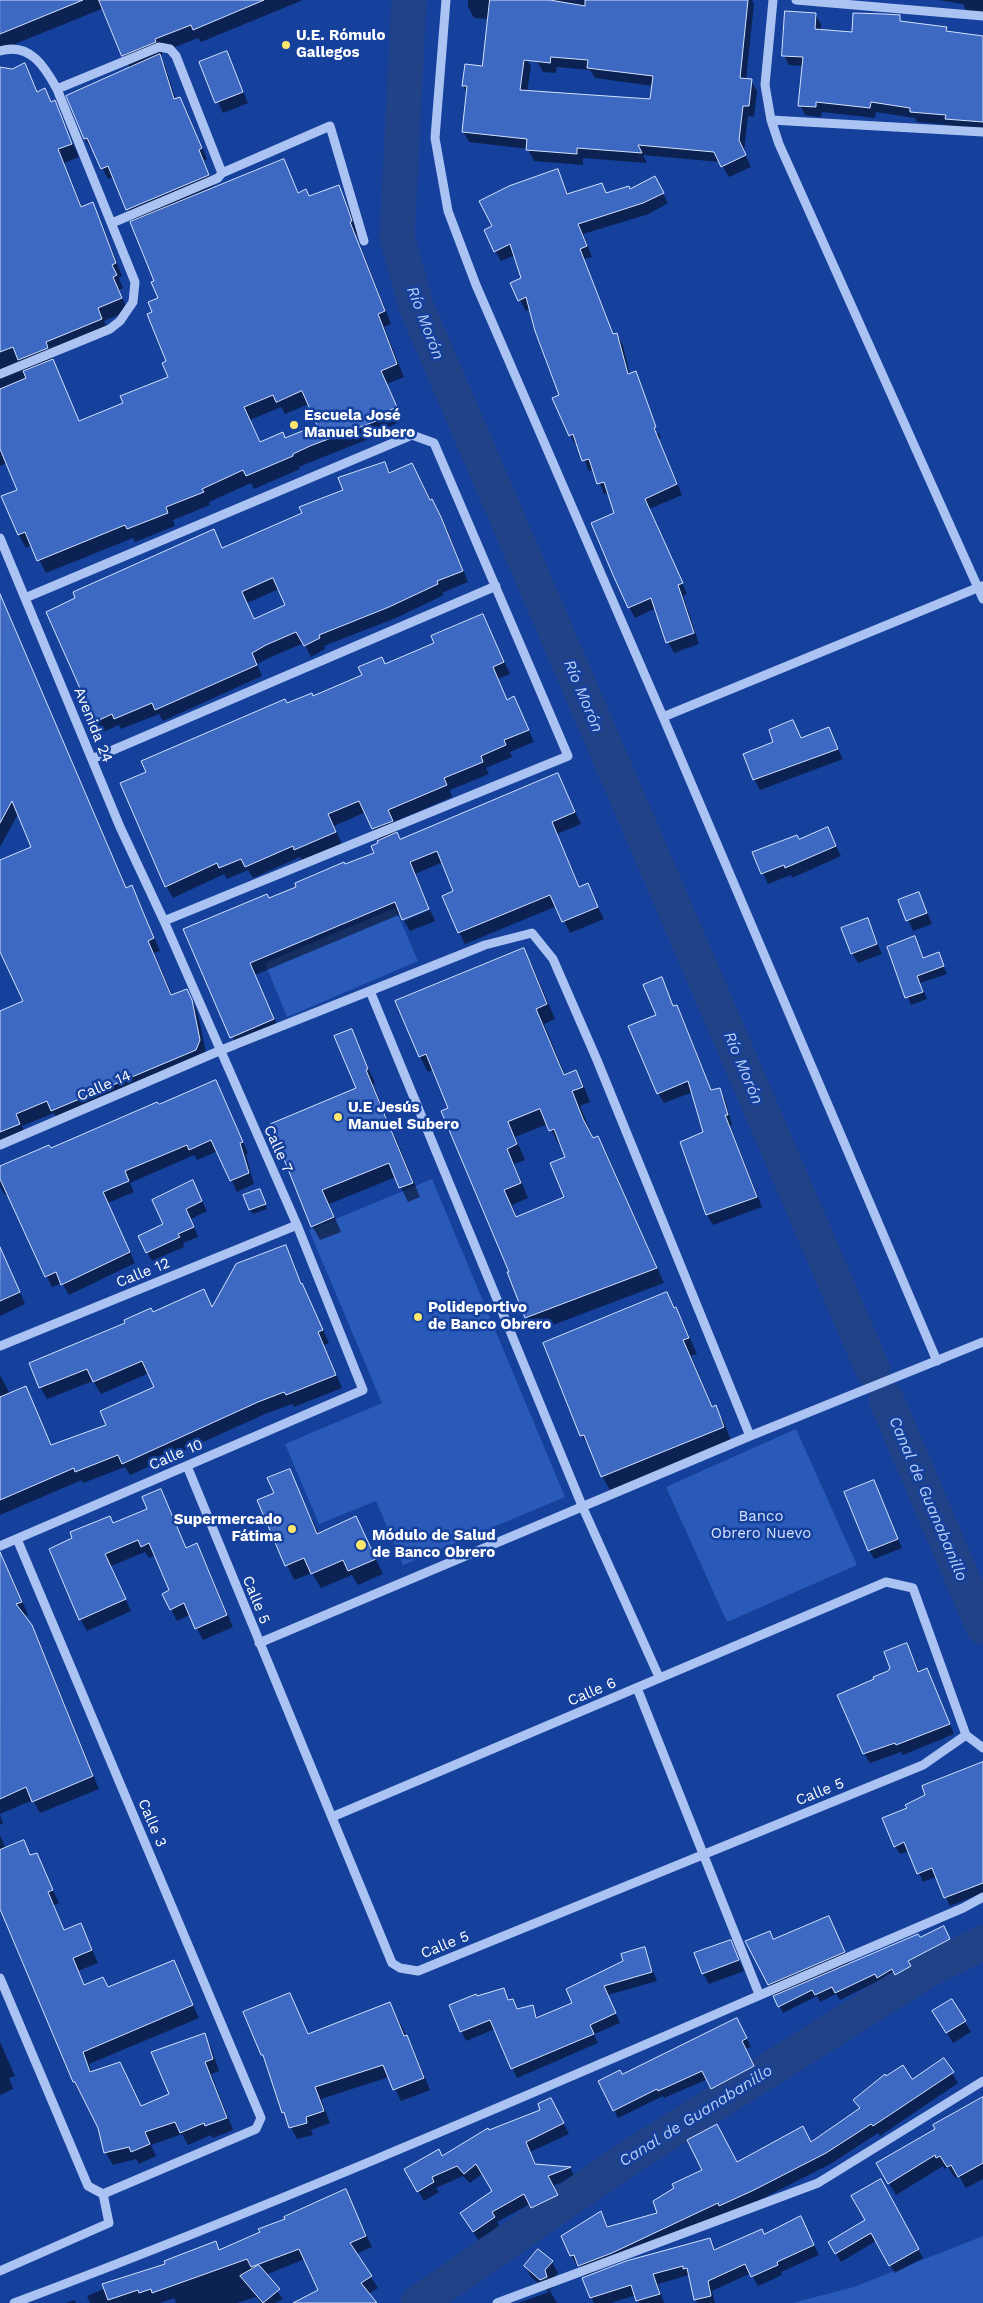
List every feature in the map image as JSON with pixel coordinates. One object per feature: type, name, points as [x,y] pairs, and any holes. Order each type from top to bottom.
[{"type":"street","points":[[446,0],[435,138],[448,211],[476,285],[663,717],[937,1361]]},
{"type":"street","points":[[773,0],[765,85],[771,120],[779,144],[981,586],[983,599]]},
{"type":"street","points":[[796,0],[983,16]]},
{"type":"street","points":[[57,89],[159,47],[170,49],[176,56],[222,173]]},
{"type":"street","points":[[0,51],[20,50],[32,55],[45,66],[57,89],[135,282],[133,302],[126,314],[110,328],[0,374]]},
{"type":"street","points":[[771,120],[983,132]]},
{"type":"street","points":[[112,223],[218,178],[222,173],[330,126],[364,241]]},
{"type":"street","points":[[26,598],[412,435],[434,443],[496,586],[568,756],[164,921]]},
{"type":"street","name":"Avenida 24","points":[[0,538],[120,827],[164,921]]},
{"type":"street","points":[[92,759],[496,586]]},
{"type":"street","points":[[663,717],[981,586]]},
{"type":"street","name":"Calle 7","points":[[164,921],[219,1051],[297,1225],[363,1390]]},
{"type":"street","name":"Calle 14","points":[[0,1145],[219,1051],[485,945],[532,933],[553,959],[598,1060],[750,1436]]},
{"type":"street","points":[[370,991],[584,1508],[659,1677]]},
{"type":"street","name":"Calle 12","points":[[0,1346],[297,1225]]},
{"type":"street","points":[[259,1643],[584,1508],[750,1436],[983,1342]]},
{"type":"street","name":"Calle 10","points":[[0,1546],[363,1390]]},
{"type":"street","name":"Calle 5","points":[[187,1466],[392,1962],[400,1968],[418,1971],[922,1765],[966,1735]]},
{"type":"street","name":"Calle 3","points":[[17,1538],[261,2118],[256,2129],[103,2194]]},
{"type":"street","name":"Calle 6","points":[[332,1816],[886,1582],[913,1588],[966,1735]]},
{"type":"street","points":[[637,1688],[760,1994]]},
{"type":"street","points":[[966,1735],[983,1748]]},
{"type":"street","points":[[14,2303],[150,2252],[474,2118],[963,1908],[983,1897]]},
{"type":"street","points":[[0,1978],[88,2186],[103,2194],[109,2223],[0,2271]]},
{"type":"street","points":[[497,2303],[818,2183],[983,2081]]},
{"type":"green space","points":[[395,908],[418,961],[287,1017],[265,963]]},
{"type":"green space","name":"Polideportivo de Banco Obrero","points":[[432,1179],[565,1497],[403,1565],[376,1501],[319,1524],[285,1444],[382,1403],[309,1230]]},
{"type":"green space","name":"Banco Obrero Nuevo","points":[[796,1429],[857,1565],[727,1622],[666,1487]]},
{"type":"green space","points":[[983,2236],[983,2303],[792,2303],[854,2287]]},
{"type":"building","points":[[0,0],[83,0],[0,34]]},
{"type":"building","points":[[99,0],[264,0],[193,30],[191,25],[155,39],[156,42],[122,56]]},
{"type":"building","points":[[490,0],[550,0],[585,6],[585,0],[748,0],[740,78],[752,79],[749,106],[743,106],[739,140],[746,155],[721,167],[714,152],[638,145],[642,153],[577,148],[577,154],[526,150],[527,139],[462,132],[467,86],[462,86],[465,64],[482,66]],"holes":[[[551,57],[588,60],[587,68],[653,76],[650,99],[520,90],[524,60],[550,63]]]},
{"type":"building","points":[[785,11],[816,13],[815,29],[852,32],[853,13],[885,14],[900,15],[900,21],[947,27],[946,31],[983,36],[983,122],[945,119],[946,115],[910,112],[910,108],[871,102],[870,108],[816,102],[816,107],[798,106],[803,57],[782,56]]},
{"type":"building","points":[[227,51],[243,92],[215,103],[199,62]]},
{"type":"building","points":[[160,54],[174,99],[180,97],[202,148],[199,150],[209,175],[126,210],[108,166],[101,169],[87,138],[84,139],[66,96]]},
{"type":"building","points":[[25,63],[37,92],[45,88],[51,102],[55,100],[72,144],[58,149],[81,207],[93,202],[116,263],[112,265],[117,275],[113,277],[122,298],[98,308],[102,319],[46,342],[48,348],[18,360],[13,347],[0,352],[0,67],[12,69]]},
{"type":"building","points":[[284,159],[298,193],[306,189],[309,196],[339,185],[352,221],[350,222],[385,311],[378,314],[397,364],[381,371],[397,407],[374,417],[376,421],[310,446],[293,454],[293,456],[246,476],[243,470],[202,489],[204,492],[166,507],[168,513],[127,529],[125,525],[37,561],[25,532],[18,535],[1,496],[17,490],[0,449],[0,389],[26,378],[23,371],[53,359],[79,421],[123,403],[120,396],[168,377],[162,363],[166,361],[147,314],[152,312],[148,302],[158,298],[151,282],[154,281],[130,222]],"holes":[[[302,391],[317,425],[285,438],[283,432],[260,442],[244,407],[273,395],[276,402]]]},
{"type":"building","points":[[558,169],[567,194],[602,183],[606,193],[629,186],[630,189],[655,176],[664,193],[643,203],[578,224],[587,246],[580,249],[613,334],[617,333],[628,374],[636,371],[656,427],[654,428],[677,484],[645,499],[683,583],[678,585],[694,633],[666,643],[651,598],[628,608],[613,575],[591,523],[614,513],[604,482],[597,484],[589,459],[582,461],[573,434],[569,436],[552,398],[559,395],[535,331],[526,297],[518,301],[510,283],[521,278],[510,244],[494,252],[484,230],[492,226],[479,201],[509,186]]},
{"type":"building","points":[[385,462],[389,473],[412,463],[430,500],[432,499],[441,517],[463,571],[437,581],[438,584],[389,607],[319,635],[320,638],[304,646],[296,632],[266,645],[252,653],[257,665],[155,710],[152,703],[114,719],[112,714],[95,722],[46,612],[75,598],[73,592],[214,529],[222,548],[302,513],[299,507],[343,490],[338,478]],"holes":[[[273,578],[285,605],[254,619],[242,592]]]},
{"type":"building","points":[[0,594],[126,888],[132,885],[154,938],[148,941],[171,995],[187,989],[192,1000],[200,1040],[196,1050],[51,1111],[47,1101],[16,1114],[20,1124],[0,1132],[0,1011],[23,1001],[0,952],[0,860],[31,847],[12,801],[0,823]]},
{"type":"building","points":[[483,614],[504,662],[493,667],[507,700],[514,696],[529,730],[504,740],[506,745],[481,756],[483,762],[444,778],[447,785],[388,810],[393,821],[372,829],[359,801],[328,814],[336,832],[294,850],[293,846],[245,867],[241,859],[219,868],[217,863],[165,887],[120,783],[146,772],[141,761],[285,699],[287,703],[312,693],[313,696],[362,675],[358,667],[382,657],[385,664],[434,643],[431,636]]},
{"type":"building","points":[[793,720],[801,738],[829,727],[838,749],[753,780],[743,754],[773,742],[769,730]]},
{"type":"building","points":[[558,773],[575,812],[552,822],[579,887],[588,883],[598,907],[562,922],[550,895],[458,933],[442,896],[453,891],[437,851],[410,862],[429,909],[402,920],[395,902],[250,963],[274,1019],[230,1038],[183,929],[267,894],[269,898],[296,887],[295,883],[344,862],[345,864],[374,853],[371,846],[378,843],[377,841],[397,832],[400,839]]},
{"type":"building","points":[[828,827],[836,846],[785,868],[784,865],[761,874],[752,852],[797,835],[799,839]]},
{"type":"building","points":[[919,892],[927,913],[906,921],[898,900]]},
{"type":"building","points":[[868,918],[877,944],[851,954],[841,928]]},
{"type":"building","points":[[915,936],[923,958],[939,952],[944,966],[917,976],[923,992],[905,998],[887,947]]},
{"type":"building","points":[[524,948],[547,1004],[536,1009],[564,1075],[576,1070],[583,1087],[572,1091],[583,1119],[593,1138],[598,1136],[657,1268],[525,1318],[507,1272],[509,1272],[441,1111],[448,1108],[426,1054],[419,1057],[395,1001]],"holes":[[[540,1109],[549,1131],[554,1129],[565,1157],[550,1163],[564,1197],[516,1217],[504,1190],[521,1183],[507,1149],[517,1144],[508,1122]]]},
{"type":"building","points":[[662,977],[673,1006],[677,1005],[711,1090],[720,1088],[728,1115],[725,1115],[757,1197],[706,1215],[680,1142],[703,1132],[688,1081],[657,1094],[628,1026],[656,1015],[643,985]]},
{"type":"building","points":[[352,1029],[368,1069],[366,1070],[413,1183],[399,1188],[389,1163],[322,1190],[334,1217],[311,1227],[270,1124],[356,1088],[334,1036]]},
{"type":"building","points":[[216,1080],[243,1142],[240,1143],[249,1173],[230,1181],[211,1140],[189,1150],[187,1145],[125,1171],[129,1181],[103,1192],[130,1252],[61,1285],[56,1272],[45,1277],[0,1179],[0,1166],[49,1145],[51,1148],[157,1102],[159,1104]]},
{"type":"building","points":[[193,1180],[202,1201],[186,1209],[194,1227],[178,1234],[180,1237],[146,1253],[138,1236],[163,1224],[152,1200]]},
{"type":"building","points":[[260,1189],[266,1204],[249,1210],[243,1195]]},
{"type":"building","points":[[286,1245],[301,1284],[323,1330],[318,1332],[336,1375],[286,1395],[284,1392],[258,1402],[122,1464],[118,1455],[75,1472],[74,1468],[0,1500],[0,1397],[26,1386],[51,1445],[106,1425],[100,1411],[154,1387],[142,1361],[93,1382],[87,1369],[39,1388],[29,1363],[125,1323],[124,1320],[151,1308],[153,1312],[204,1289],[212,1307],[236,1264]]},
{"type":"building","points":[[0,1247],[20,1292],[0,1301]]},
{"type":"building","points":[[667,1292],[674,1308],[676,1307],[689,1338],[683,1340],[712,1407],[716,1405],[724,1427],[601,1477],[584,1435],[580,1436],[543,1343]]},
{"type":"building","name":"Supermercado Fátima","points":[[290,1469],[317,1534],[356,1516],[376,1559],[348,1571],[343,1560],[311,1574],[304,1558],[285,1566],[257,1500],[274,1493],[267,1478]]},
{"type":"building","points":[[874,1480],[898,1539],[868,1551],[844,1492]]},
{"type":"building","points":[[161,1489],[186,1548],[197,1543],[227,1615],[195,1629],[184,1603],[170,1610],[162,1594],[169,1590],[149,1543],[141,1547],[138,1540],[105,1554],[126,1599],[79,1620],[49,1549],[72,1538],[70,1532],[110,1516],[113,1523],[147,1509],[142,1497]]},
{"type":"building","points":[[0,1552],[22,1602],[16,1604],[32,1625],[93,1776],[32,1802],[26,1787],[0,1799]]},
{"type":"building","points":[[907,1643],[918,1672],[927,1668],[950,1724],[896,1745],[895,1743],[863,1754],[837,1695],[888,1671],[890,1668],[884,1652]]},
{"type":"building","points":[[983,1762],[983,1883],[944,1898],[932,1868],[917,1874],[904,1842],[894,1847],[882,1818],[907,1808],[905,1805],[925,1795],[922,1786]]},
{"type":"building","points":[[24,1840],[30,1855],[37,1853],[53,1890],[48,1892],[64,1930],[81,1923],[92,1950],[73,1958],[84,1985],[103,1977],[108,1987],[174,1960],[193,2005],[83,2052],[90,2072],[120,2062],[141,2106],[169,2094],[151,2052],[205,2033],[213,2059],[205,2062],[227,2118],[205,2126],[204,2123],[180,2133],[175,2122],[145,2132],[150,2144],[131,2152],[129,2147],[104,2153],[98,2128],[75,2082],[73,2082],[0,1909],[0,1850]]},
{"type":"building","points":[[829,1916],[845,1952],[768,1985],[745,1941],[770,1931],[773,1939]]},
{"type":"building","points":[[944,1926],[950,1939],[908,1961],[911,1966],[895,1975],[892,1969],[877,1978],[875,1974],[835,1993],[832,1987],[815,1995],[812,1990],[778,2007],[773,1996],[918,1934],[920,1937]]},
{"type":"building","points":[[731,1940],[739,1960],[702,1974],[694,1953]]},
{"type":"building","points":[[645,1947],[652,1972],[604,1986],[616,2013],[590,2025],[594,2034],[511,2069],[490,2020],[460,2032],[449,2005],[476,1994],[477,1996],[504,1988],[508,2000],[513,1999],[517,2009],[533,2005],[536,2018],[572,2003],[566,1989],[623,1961],[621,1954]]},
{"type":"building","points":[[290,1993],[308,2034],[390,2002],[404,2036],[407,2035],[424,2078],[393,2090],[383,2065],[315,2087],[324,2111],[306,2117],[307,2123],[289,2128],[284,2112],[282,2113],[263,2055],[261,2055],[243,2012]]},
{"type":"building","points":[[952,1999],[966,2021],[946,2033],[932,2011]]},
{"type":"building","points":[[737,2018],[747,2038],[742,2041],[754,2066],[711,2089],[702,2071],[658,2091],[657,2089],[613,2111],[598,2081],[620,2070],[622,2074]]},
{"type":"building","points":[[944,2058],[954,2072],[873,2126],[871,2124],[826,2153],[754,2190],[719,2206],[718,2203],[612,2253],[578,2266],[574,2255],[570,2256],[561,2236],[601,2211],[607,2227],[657,2213],[653,2201],[674,2188],[672,2184],[702,2170],[687,2140],[717,2124],[737,2162],[803,2126],[811,2142],[860,2108],[853,2100],[885,2074],[886,2076],[903,2065],[912,2079]]},
{"type":"building","points":[[983,2097],[983,2163],[958,2177],[951,2165],[947,2167],[940,2156],[936,2158],[935,2155],[888,2184],[876,2163],[935,2129],[933,2125]]},
{"type":"building","points":[[551,2098],[564,2123],[526,2142],[535,2164],[571,2167],[548,2176],[558,2195],[531,2208],[524,2194],[492,2212],[495,2217],[473,2232],[460,2213],[492,2191],[476,2164],[464,2174],[457,2166],[432,2177],[434,2182],[417,2192],[404,2169],[439,2149],[442,2156],[488,2128],[489,2130],[540,2110],[538,2104]]},
{"type":"building","points":[[881,2179],[919,2249],[889,2266],[871,2233],[835,2254],[828,2242],[865,2220],[851,2196]]},
{"type":"building","points":[[346,2189],[366,2236],[350,2243],[372,2276],[361,2283],[377,2303],[293,2303],[318,2290],[299,2249],[251,2267],[247,2259],[152,2293],[151,2289],[139,2293],[138,2290],[108,2300],[102,2284],[165,2264],[164,2261],[216,2241],[219,2250],[260,2232],[258,2229],[285,2219],[284,2217]]},
{"type":"building","points":[[801,2216],[814,2245],[777,2262],[778,2265],[751,2277],[745,2264],[708,2281],[711,2296],[694,2300],[687,2268],[683,2269],[683,2266],[653,2274],[660,2294],[636,2301],[631,2285],[590,2298],[582,2278],[626,2261],[710,2238],[714,2250],[762,2229],[764,2234]]},
{"type":"building","points":[[538,2249],[553,2261],[545,2270],[547,2277],[540,2280],[524,2266]]},
{"type":"building","points":[[259,2265],[280,2289],[263,2303],[240,2276]]},
{"type":"waterway","name":"Río Morón","points":[[409,0],[397,237],[416,306],[873,1370]]},
{"type":"waterway","name":"Canal de Guanabanillo","points":[[886,1399],[983,1627]]},
{"type":"waterway","name":"Canal de Guanabanillo","points":[[418,2303],[630,2157],[931,1968],[983,1943]]},
{"type":"place","name":"U.E. Rómulo Gallegos","points":[[286,45]]},
{"type":"place","name":"Escuela José Manuel Subero","points":[[294,425]]},
{"type":"place","name":"U.E Jesús Manuel Subero","points":[[338,1117]]},
{"type":"place","name":"Polideportivo de Banco Obrero","points":[[418,1317]]},
{"type":"place","name":"Supermercado Fátima","points":[[292,1529]]},
{"type":"place","name":"Módulo de Salud de Banco Obrero","points":[[361,1545]]}]
